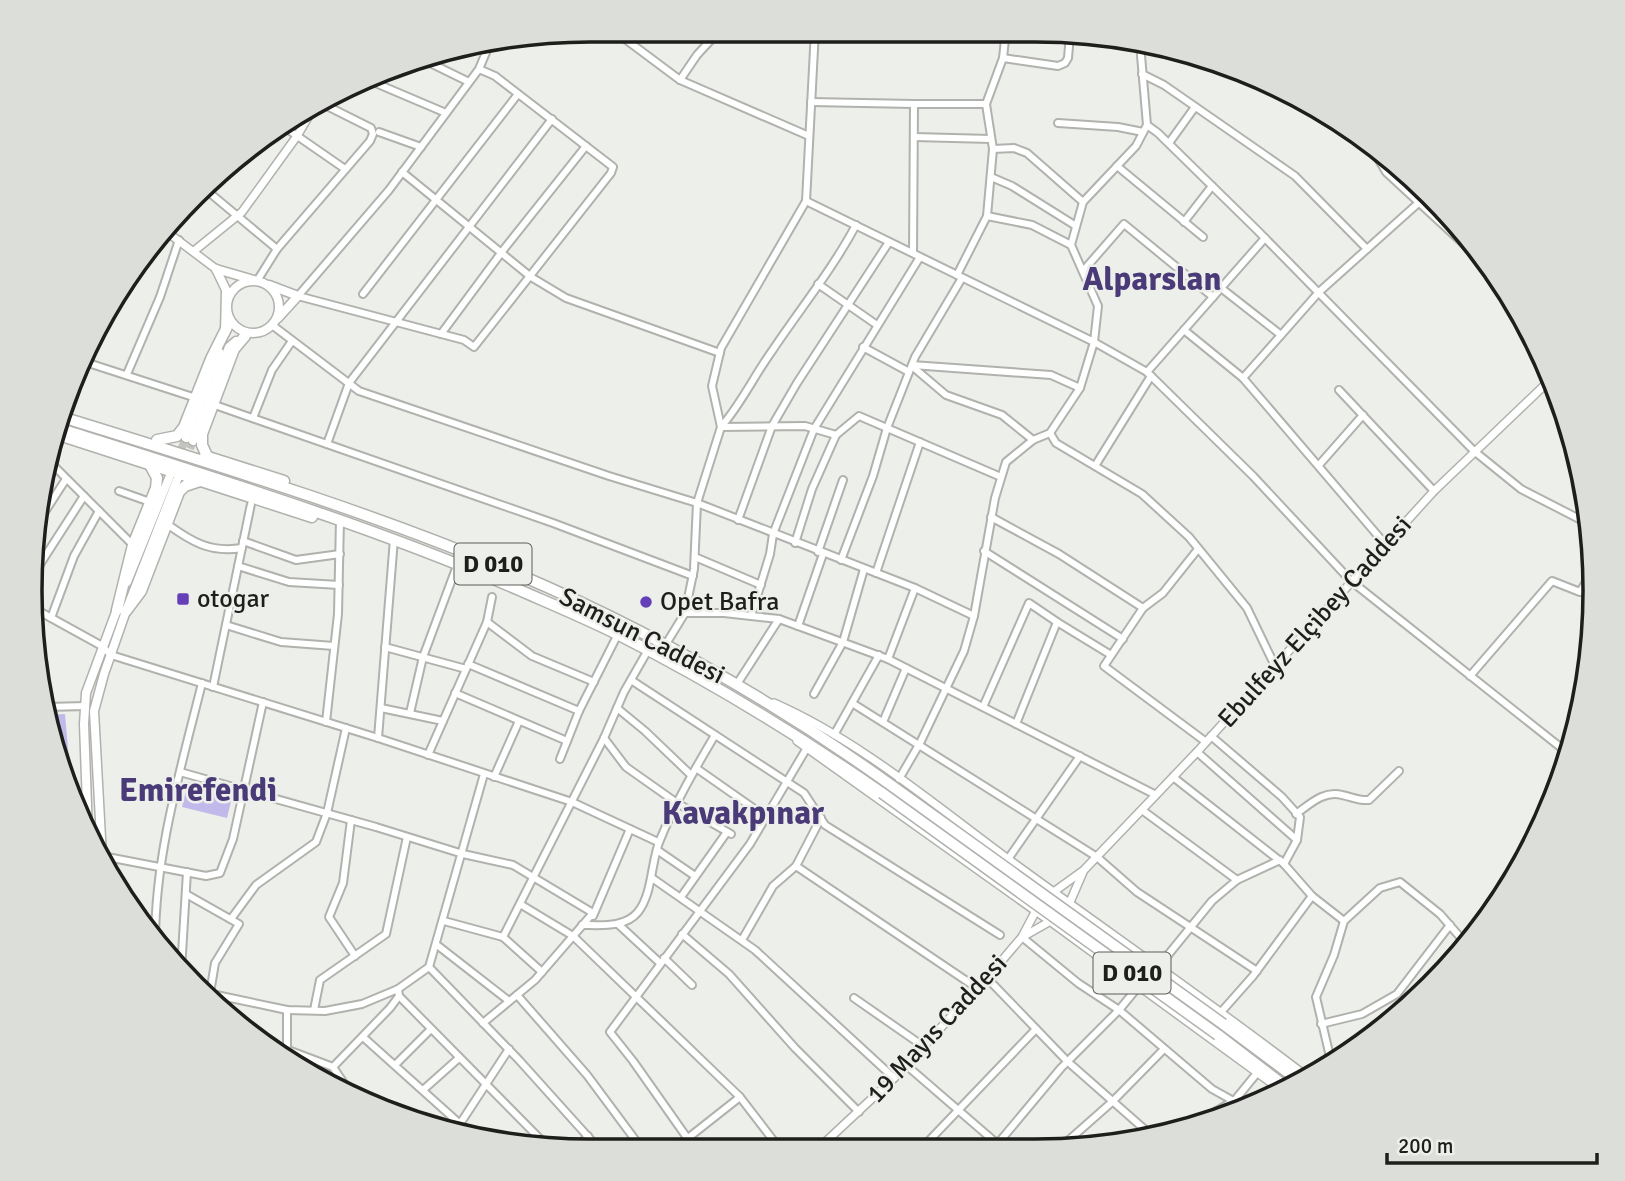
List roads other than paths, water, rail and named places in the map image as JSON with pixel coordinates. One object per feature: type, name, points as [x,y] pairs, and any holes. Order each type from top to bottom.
[{"type":"highway","points":[[157,440],[177,436],[184,428],[211,359],[227,327]]},
{"type":"highway","points":[[207,456],[202,445],[202,434],[234,349],[245,336]]},
{"type":"highway","points":[[72,412],[324,494],[342,506]]},
{"type":"highway","name":"Samsun Caddesi","points":[[69,419],[342,506],[517,574],[666,644],[830,742],[1049,901]]},
{"type":"highway","name":"Samsun Caddesi","points":[[66,431],[340,519],[458,564],[618,634],[766,717],[808,747],[1049,901]]},
{"type":"highway","points":[[64,437],[327,522],[340,519]]},
{"type":"highway","points":[[121,610],[133,545],[157,478],[149,465]]},
{"type":"highway","points":[[121,610],[141,591],[179,492],[185,486],[200,481]]},
{"type":"highway","name":"D 010","points":[[1049,901],[1291,1075]]},
{"type":"highway","name":"D 010","points":[[1049,901],[1278,1081]]},
{"type":"main road","points":[[216,269],[259,282],[298,296],[272,325],[245,336],[229,347],[189,439],[227,327],[229,300],[238,286],[246,282],[259,282],[270,287],[279,301],[277,318],[272,325]]},
{"type":"main road","points":[[216,269],[226,290],[233,324],[240,329],[256,333]]},
{"type":"main road","points":[[87,807],[86,693],[102,646],[121,610],[173,479]]},
{"type":"main road","points":[[101,837],[94,711],[121,610]]},
{"type":"street","points":[[633,42],[680,80],[809,136]]},
{"type":"street","points":[[680,80],[709,42]]},
{"type":"street","points":[[721,427],[712,386],[720,353],[806,201],[814,42]]},
{"type":"street","points":[[841,560],[910,369],[960,276],[988,216],[993,149],[986,104],[1003,58],[1005,42]]},
{"type":"street","points":[[1003,58],[1058,66],[1068,58],[1069,43]]},
{"type":"street","points":[[479,69],[495,76],[612,167],[611,173],[531,277],[474,347],[464,340],[298,296],[402,172],[479,69],[486,53]]},
{"type":"street","points":[[1071,245],[1083,202],[1136,145],[1147,125],[1141,53]]},
{"type":"street","points":[[435,65],[469,82]]},
{"type":"street","points":[[1142,74],[1295,176],[1367,249]]},
{"type":"street","points":[[379,85],[446,113]]},
{"type":"street","points":[[363,294],[518,94]]},
{"type":"street","points":[[811,102],[986,104]]},
{"type":"street","points":[[913,253],[914,104]]},
{"type":"street","points":[[1169,143],[1195,107]]},
{"type":"street","points":[[259,282],[277,249],[370,141],[373,134],[371,128],[330,108]]},
{"type":"street","points":[[327,444],[349,383],[552,119]]},
{"type":"street","points":[[194,251],[238,215],[298,136],[306,121]]},
{"type":"street","points":[[1058,123],[1118,127],[1143,132]]},
{"type":"street","points":[[1147,125],[1265,237],[1474,451],[1521,489],[1578,518]]},
{"type":"street","points":[[291,131],[345,169]]},
{"type":"street","points":[[379,132],[421,147]]},
{"type":"street","points":[[914,137],[991,139]]},
{"type":"street","points":[[441,334],[501,252],[586,145]]},
{"type":"street","points":[[993,149],[1014,148],[1027,153],[1083,202]]},
{"type":"street","points":[[1117,166],[1203,237]]},
{"type":"street","points":[[1383,168],[1406,187]]},
{"type":"street","points":[[402,172],[531,277],[566,298],[720,353]]},
{"type":"street","points":[[990,177],[1012,186],[1076,226]]},
{"type":"street","points":[[1184,222],[1212,186]]},
{"type":"street","points":[[212,194],[277,249]]},
{"type":"street","points":[[806,201],[1094,342],[1149,374],[1253,476],[1351,580],[1560,747]]},
{"type":"street","points":[[1243,378],[1319,292],[1420,201]]},
{"type":"street","points":[[900,779],[964,651],[974,616],[991,517],[1006,462],[1033,440],[1050,433],[1080,388],[1094,342],[1098,306],[1071,245],[1032,225],[988,216]]},
{"type":"street","points":[[1083,271],[1124,224],[1213,297]]},
{"type":"street","points":[[666,644],[685,613],[693,576],[697,503],[721,427],[736,410],[769,354],[842,251],[856,225]]},
{"type":"street","points":[[173,236],[216,269]]},
{"type":"street","points":[[1095,466],[1149,374],[1265,237]]},
{"type":"street","points":[[127,374],[160,297],[179,240]]},
{"type":"street","points":[[738,520],[772,426],[889,242]]},
{"type":"street","points":[[751,616],[770,554],[773,534],[814,429],[920,257]]},
{"type":"street","points":[[818,284],[877,326]]},
{"type":"street","points":[[1221,288],[1281,335]]},
{"type":"street","points":[[272,325],[359,391],[697,503],[915,588],[974,616]]},
{"type":"street","points":[[1184,330],[1243,378],[1385,544]]},
{"type":"street","points":[[253,418],[272,370],[292,341]]},
{"type":"street","points":[[863,347],[910,369],[946,395],[1002,415],[1033,440]]},
{"type":"street","points":[[92,364],[196,398]]},
{"type":"street","points":[[910,369],[1051,376],[1080,388]]},
{"type":"street","name":"Ebulfeyz Elçibey Caddesi","points":[[1049,901],[1097,857],[1197,752],[1434,491],[1543,386]]},
{"type":"street","points":[[1339,390],[1434,491]]},
{"type":"street","points":[[212,404],[553,523],[693,576]]},
{"type":"street","points":[[1319,465],[1363,415]]},
{"type":"street","points":[[794,542],[812,489],[836,435],[859,416],[1002,477]]},
{"type":"street","points":[[721,427],[805,426],[836,435]]},
{"type":"street","points":[[1050,433],[1056,443],[1142,494],[1198,549],[1247,608],[1275,666]]},
{"type":"street","points":[[876,573],[920,442]]},
{"type":"street","points":[[56,469],[133,545]]},
{"type":"street","points":[[49,505],[66,479]]},
{"type":"street","points":[[798,626],[843,481]]},
{"type":"street","points":[[119,491],[150,502]]},
{"type":"street","points":[[43,560],[84,496]]},
{"type":"street","points":[[213,687],[251,504]]},
{"type":"street","points":[[51,618],[74,556],[99,511]]},
{"type":"street","points":[[991,517],[1059,554],[1143,608]]},
{"type":"street","points":[[326,722],[339,584],[340,519]]},
{"type":"street","points":[[167,524],[186,538],[221,551],[243,545],[296,560],[340,554]]},
{"type":"street","points":[[378,738],[394,539]]},
{"type":"street","points":[[1158,966],[1212,901],[1237,880],[1282,862],[1297,840],[1300,817],[1282,797],[1208,739],[1104,666],[1143,608],[1163,593],[1198,549]]},
{"type":"street","points":[[984,551],[1122,639]]},
{"type":"street","points":[[695,557],[761,585]]},
{"type":"street","points":[[410,713],[423,657],[458,564]]},
{"type":"street","points":[[238,566],[289,582],[339,584]]},
{"type":"street","points":[[814,694],[843,642],[864,569]]},
{"type":"street","points":[[1470,676],[1552,581],[1580,592],[1583,587]]},
{"type":"street","points":[[888,659],[915,588]]},
{"type":"street","points":[[428,755],[487,622],[492,597]]},
{"type":"street","points":[[983,707],[1029,603],[1111,655]]},
{"type":"street","points":[[685,613],[724,613],[779,619],[879,655],[1156,795]]},
{"type":"street","points":[[43,614],[102,646],[111,655],[572,802],[630,829],[658,846],[695,876]]},
{"type":"street","points":[[737,684],[779,619]]},
{"type":"street","points":[[487,622],[532,656],[594,682]]},
{"type":"street","points":[[1016,724],[1057,622]]},
{"type":"street","points":[[226,625],[281,642],[334,646]]},
{"type":"street","points":[[560,759],[579,711],[618,634]]},
{"type":"street","points":[[385,647],[467,666],[579,711]]},
{"type":"street","points":[[503,937],[648,650]]},
{"type":"street","points":[[834,735],[879,655]]},
{"type":"street","points":[[883,722],[906,668]]},
{"type":"street","points":[[631,680],[804,793],[825,825],[1000,935]]},
{"type":"street","points":[[155,924],[155,903],[170,815],[202,683]]},
{"type":"street","points":[[456,693],[567,741]]},
{"type":"street","points":[[753,694],[803,716],[900,779],[1008,859],[1049,901],[1070,902],[1222,1011],[1299,1071]]},
{"type":"street","points":[[111,858],[206,876],[220,873],[233,839],[263,702]]},
{"type":"street","points":[[852,703],[920,743],[1097,857],[1138,892],[1257,971]]},
{"type":"street","points":[[55,707],[86,706]]},
{"type":"street","points":[[381,708],[443,721]]},
{"type":"street","points":[[617,708],[691,775]]},
{"type":"street","points":[[494,777],[519,721]]},
{"type":"street","points":[[231,919],[256,885],[316,842],[327,814],[346,728]]},
{"type":"street","points":[[582,925],[618,925],[638,912],[652,878],[658,846],[691,775],[715,734]]},
{"type":"street","points":[[604,738],[626,767],[677,803],[729,833],[681,897]]},
{"type":"street","points":[[740,1097],[688,1138],[610,1032],[750,844],[808,747],[1273,1084]]},
{"type":"street","points":[[1197,752],[1297,840]]},
{"type":"street","points":[[1008,859],[1080,756]]},
{"type":"street","points":[[696,768],[766,817]]},
{"type":"street","points":[[1296,814],[1321,796],[1332,793],[1359,801],[1369,800],[1399,771]]},
{"type":"street","points":[[180,772],[463,854],[513,865],[593,913]]},
{"type":"street","points":[[333,1067],[363,1037],[399,992],[429,967],[484,774]]},
{"type":"street","points":[[1173,777],[1282,862],[1312,896],[1343,921]]},
{"type":"street","points":[[82,796],[87,795]]},
{"type":"street","points":[[1142,810],[1237,880]]},
{"type":"street","points":[[741,940],[773,886],[796,866],[821,818]]},
{"type":"street","points":[[351,820],[343,883],[329,917],[355,956]]},
{"type":"street","points":[[483,1023],[542,972],[593,913],[630,829]]},
{"type":"street","points":[[314,1010],[320,980],[386,934],[407,836]]},
{"type":"street","points":[[796,866],[977,988]]},
{"type":"street","name":"Ebulfeyz Elçibey Caddesi","points":[[1061,915],[1084,870]]},
{"type":"street","points":[[182,956],[187,872]]},
{"type":"street","points":[[652,878],[741,940],[894,1078]]},
{"type":"street","points":[[1329,1053],[1316,996],[1334,955],[1343,921],[1380,888],[1400,882],[1440,914],[1460,937]]},
{"type":"street","points":[[186,894],[239,924],[215,963],[211,986]]},
{"type":"street","points":[[1222,1011],[1257,971],[1312,896]]},
{"type":"street","name":"19 Mayıs Caddesi","points":[[829,1139],[906,1066],[1022,937],[1035,911],[1049,901]]},
{"type":"street","points":[[520,904],[573,936],[740,1097],[772,1139]]},
{"type":"street","points":[[592,925],[593,913]]},
{"type":"street","name":"19 Mayıs Caddesi","points":[[1022,937],[1061,915]]},
{"type":"street","points":[[444,921],[503,937],[542,972]]},
{"type":"street","points":[[618,925],[692,985]]},
{"type":"street","points":[[1321,1024],[1362,1014],[1397,994],[1450,925]]},
{"type":"street","points":[[682,934],[729,974],[795,1048],[859,1112]]},
{"type":"street","points":[[1022,937],[1078,983],[1119,1010],[1212,1089],[1235,1100]]},
{"type":"street","points":[[437,945],[509,1001]]},
{"type":"street","points":[[429,967],[509,1049],[591,1139]]},
{"type":"street","points":[[987,978],[1067,1061],[1143,1128]]},
{"type":"street","points":[[1004,1139],[1067,1061],[1119,1010],[1138,987]]},
{"type":"street","points":[[221,995],[287,1010],[314,1010],[362,1004],[399,992]]},
{"type":"street","points":[[399,992],[431,1029],[537,1136]]},
{"type":"street","points":[[517,995],[587,1075],[635,1139]]},
{"type":"street","points":[[854,998],[923,1046]]},
{"type":"street","points":[[287,1010],[287,1048]]},
{"type":"street","points":[[395,1065],[431,1029]]},
{"type":"street","points":[[931,1139],[1036,1029]]},
{"type":"street","points":[[363,1037],[458,1122]]},
{"type":"street","points":[[461,1123],[509,1049]]},
{"type":"street","points":[[1071,1138],[1112,1102],[1164,1049]]},
{"type":"street","points":[[303,1058],[333,1067],[340,1078]]},
{"type":"street","points":[[423,1090],[460,1058]]},
{"type":"street","points":[[906,1066],[990,1139]]},
{"type":"street","points":[[1231,1102],[1257,1073]]},
{"type":"tunnel","points":[[172,470],[186,438]]},
{"type":"tunnel","points":[[181,471],[193,441]]},
{"type":"place","name":"otogar","points":[[183,599]]},
{"type":"place","name":"Opet Bafra","points":[[646,602]]},
{"type":"district","name":"Alparslan","points":[[1152,279]]},
{"type":"district","name":"Emirefendi","points":[[198,790]]},
{"type":"district","name":"Kavakpınar","points":[[743,813]]}]
